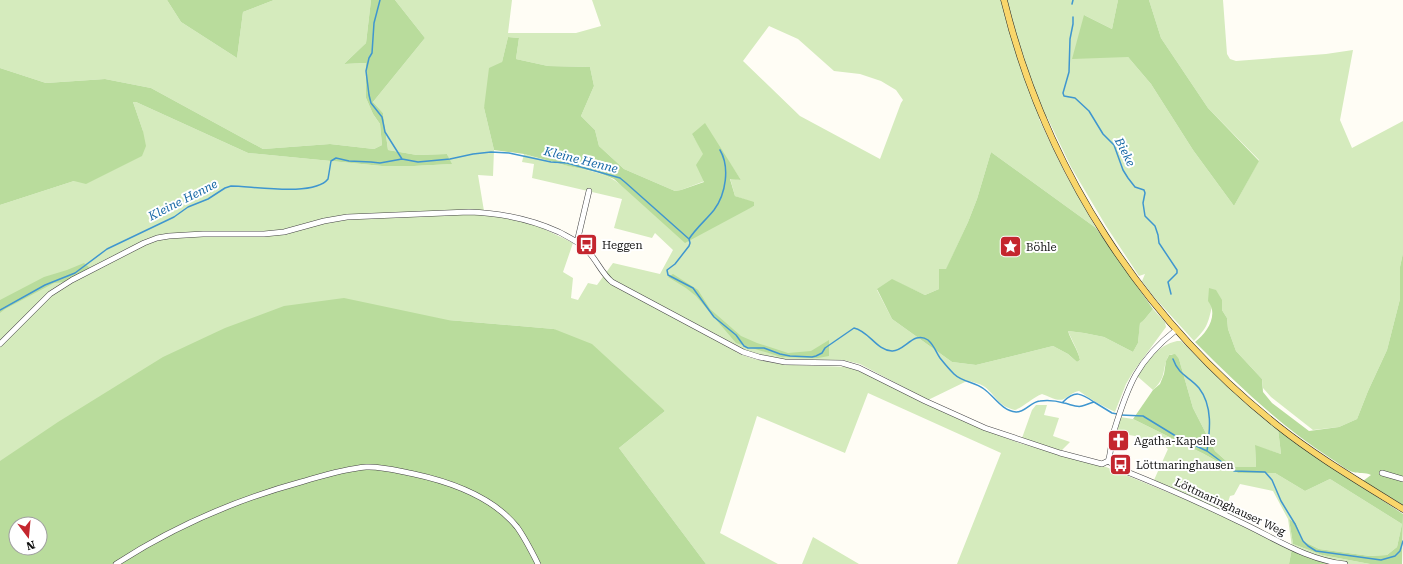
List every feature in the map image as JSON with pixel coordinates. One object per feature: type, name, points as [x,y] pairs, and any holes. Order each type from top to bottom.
[{"type":"main road","points":[[1004,0],[1017,47],[1042,118],[1063,163],[1107,239],[1136,281],[1176,330],[1228,383],[1278,426],[1328,462],[1403,509]]},
{"type":"street","points":[[577,242],[589,191]]},
{"type":"street","points":[[0,344],[50,294],[72,280],[144,243],[163,237],[204,234],[270,234],[290,231],[324,221],[347,217],[469,212],[502,215],[524,219],[542,225],[577,242],[592,255],[612,282],[647,299],[737,350],[753,356],[785,362],[842,363],[859,368],[925,401],[1005,435],[1060,453],[1102,464],[1108,461],[1114,431],[1127,390],[1135,374],[1149,355],[1176,330]]},
{"type":"street","name":"Löttmaringhauser Weg","points":[[1108,461],[1120,469],[1224,514],[1308,556],[1329,562],[1346,564]]},
{"type":"street","points":[[116,564],[187,523],[230,505],[268,491],[324,475],[371,467],[397,470],[432,478],[454,485],[476,495],[498,510],[516,527],[538,564]]},
{"type":"street","points":[[1382,473],[1403,479]]},
{"type":"green space","points":[[0,0],[167,0],[181,22],[237,58],[243,12],[274,0],[371,0],[366,43],[344,64],[366,63],[366,98],[373,114],[380,124],[382,145],[374,149],[330,144],[263,149],[151,88],[105,79],[46,83],[0,68]]},
{"type":"green space","points":[[167,0],[274,0],[243,12],[237,58],[181,22]]},
{"type":"green space","points":[[371,0],[395,0],[425,38],[373,102],[383,113],[388,150],[417,155],[447,154],[452,164],[382,166],[248,153],[136,102],[133,102],[143,131],[146,146],[142,156],[86,184],[74,181],[0,205],[0,68],[46,83],[105,79],[151,88],[263,149],[330,144],[374,149],[382,145],[380,124],[373,114],[366,98],[366,63],[344,64],[366,43]]},
{"type":"green space","points":[[395,0],[512,0],[508,33],[576,33],[601,26],[592,0],[1118,0],[1112,29],[1084,15],[1128,57],[1151,84],[1193,150],[1234,206],[1259,160],[1208,108],[1161,38],[1149,0],[1223,0],[1227,54],[1230,59],[1236,61],[1326,54],[1353,50],[1340,120],[1352,148],[1403,121],[1403,253],[1400,267],[1400,299],[1387,350],[1357,419],[1339,427],[1313,430],[1271,397],[1263,388],[1262,379],[1236,351],[1228,329],[1227,318],[1222,310],[1222,300],[1212,306],[1202,333],[1194,341],[1154,297],[1142,281],[1145,274],[1139,276],[1106,226],[1071,167],[1047,117],[1039,119],[1065,173],[1096,228],[991,152],[977,199],[968,222],[946,270],[939,270],[939,289],[925,295],[892,280],[877,290],[892,319],[952,362],[976,365],[1053,346],[1068,354],[1077,362],[1080,360],[1079,356],[1068,331],[1104,337],[1133,352],[1138,343],[1140,322],[1144,320],[1153,309],[1165,322],[1166,327],[1133,372],[1126,384],[1115,412],[1079,391],[1062,400],[1042,394],[1015,410],[1001,404],[985,387],[967,381],[928,400],[860,364],[843,360],[783,359],[753,353],[736,352],[762,361],[775,363],[803,366],[845,367],[854,369],[875,378],[923,403],[977,427],[1019,443],[1106,467],[1248,525],[1292,547],[1288,519],[1273,491],[1240,484],[1234,495],[1230,496],[1224,514],[1154,480],[1168,449],[1162,444],[1155,445],[1135,436],[1117,433],[1120,417],[1133,419],[1204,454],[1238,473],[1275,473],[1305,491],[1330,479],[1402,524],[1397,547],[1387,555],[1370,556],[1319,549],[1303,541],[1296,523],[1289,519],[1293,544],[1322,555],[1370,564],[1343,564],[1292,548],[1289,564],[957,564],[1001,453],[868,393],[845,453],[757,416],[720,533],[778,564],[706,564],[619,448],[665,411],[554,329],[448,320],[0,462],[0,205],[74,181],[143,131],[133,102],[136,102],[248,153],[382,166],[451,164],[447,154],[417,155],[388,150],[383,113],[373,102],[425,38]],"holes":[[[769,26],[798,39],[834,71],[860,74],[881,81],[896,90],[903,100],[880,159],[800,116],[743,61]],[[508,37],[519,38],[516,59],[548,66],[590,67],[594,86],[581,116],[595,130],[599,146],[624,169],[675,191],[705,181],[704,154],[692,134],[731,165],[741,180],[730,178],[735,196],[746,200],[754,206],[742,211],[621,185],[609,177],[596,172],[524,154],[522,162],[534,164],[532,178],[622,199],[614,228],[652,238],[655,233],[673,250],[660,274],[613,263],[597,285],[588,283],[578,300],[571,298],[573,278],[563,272],[573,243],[538,226],[484,211],[478,175],[493,176],[494,150],[484,108],[502,62]]]},
{"type":"green space","points":[[1118,0],[1149,0],[1161,38],[1208,108],[1259,161],[1234,206],[1193,150],[1151,84],[1128,57],[1072,59],[1084,15],[1112,29]]},
{"type":"green space","points":[[508,37],[519,38],[516,59],[548,66],[590,67],[594,86],[581,116],[595,130],[599,146],[624,169],[675,191],[704,182],[696,165],[703,154],[692,134],[705,123],[741,180],[730,179],[735,196],[754,202],[754,206],[685,243],[614,179],[597,172],[524,154],[494,150],[484,108],[489,68],[502,62]]},
{"type":"green space","points":[[991,152],[1096,228],[1153,309],[1140,323],[1138,343],[1133,352],[1104,337],[1068,331],[1079,356],[1080,360],[1077,362],[1068,354],[1053,346],[976,365],[952,362],[892,319],[877,289],[892,279],[925,295],[939,289],[939,269],[946,269],[968,222],[977,199]]},
{"type":"green space","points":[[1403,253],[1403,505],[1363,481],[1371,475],[1355,473],[1348,470],[1293,432],[1243,388],[1195,342],[1204,334],[1212,318],[1211,306],[1208,301],[1209,288],[1216,290],[1222,300],[1222,310],[1227,318],[1228,329],[1236,351],[1262,379],[1263,392],[1272,403],[1309,431],[1339,427],[1357,419],[1387,350],[1400,299],[1400,267]]},
{"type":"green space","points":[[84,263],[90,268],[64,282],[54,283],[0,313],[0,300],[44,277]]},
{"type":"green space","points":[[673,274],[698,290],[710,309],[741,336],[788,353],[811,351],[829,340],[829,356],[818,358],[781,357],[736,343],[696,296],[668,277]]},
{"type":"green space","points":[[344,298],[448,320],[554,329],[592,344],[665,411],[619,448],[706,564],[0,564],[0,461],[58,422],[163,357],[225,328],[284,306]]},
{"type":"green space","points":[[1181,341],[1228,387],[1278,429],[1281,454],[1255,446],[1256,467],[1233,467],[1215,451],[1193,408],[1179,359],[1172,354],[1169,355],[1161,381],[1153,390],[1137,376],[1154,354],[1164,346]]},
{"type":"green space","points":[[1175,354],[1179,359],[1193,408],[1215,451],[1233,467],[1256,467],[1255,445],[1281,454],[1278,429],[1311,453],[1403,514],[1402,564],[1370,564],[1322,555],[1293,544],[1289,519],[1296,523],[1303,541],[1319,549],[1370,556],[1387,555],[1397,547],[1402,524],[1330,479],[1305,491],[1275,473],[1238,473],[1204,454],[1133,419],[1153,390],[1160,384],[1169,355]]},
{"type":"green space","points":[[1036,405],[1047,405],[1044,415],[1059,418],[1053,436],[1070,442],[1061,451],[1022,438],[1032,410]]},
{"type":"green space","points":[[813,537],[859,564],[802,564]]},
{"type":"green space","points":[[1292,548],[1343,564],[1289,564]]},
{"type":"waterway","points":[[380,0],[374,23],[372,53],[369,58],[366,71],[369,95],[371,103],[382,117],[385,132],[402,159]]},
{"type":"waterway","name":"Bieke","points":[[1072,4],[1073,0]]},
{"type":"waterway","name":"Bieke","points":[[1073,17],[1070,39],[1069,72],[1063,93],[1064,96],[1075,98],[1089,111],[1103,134],[1114,145],[1123,170],[1128,178],[1135,187],[1144,190],[1145,193],[1143,203],[1145,216],[1155,226],[1159,243],[1177,270],[1177,273],[1168,282],[1171,294]]},
{"type":"waterway","points":[[689,239],[714,210],[724,188],[726,172],[720,150]]},
{"type":"waterway","name":"Kleine Henne","points":[[0,310],[45,285],[75,273],[107,249],[174,217],[188,207],[208,199],[225,188],[231,186],[282,189],[310,188],[321,184],[328,179],[331,161],[336,158],[349,161],[380,163],[402,159],[418,162],[450,159],[491,152],[509,153],[551,162],[567,163],[620,178],[689,239],[689,246],[675,264],[667,270],[668,275],[693,288],[714,317],[736,335],[744,346],[748,348],[764,348],[790,356],[812,357],[822,353],[825,348],[854,328],[864,333],[877,345],[892,351],[901,348],[914,339],[923,338],[930,342],[940,358],[957,377],[988,392],[1002,406],[1011,411],[1019,412],[1033,403],[1043,401],[1061,402],[1078,407],[1094,402],[1112,413],[1117,414]]},
{"type":"waterway","name":"Bieke","points":[[1173,359],[1178,369],[1199,388],[1207,403],[1209,419],[1207,451]]},
{"type":"waterway","name":"Kleine Henne","points":[[1063,402],[1075,394],[1082,395],[1094,402]]},
{"type":"waterway","name":"Kleine Henne","points":[[1121,415],[1143,416],[1179,438],[1207,451],[1234,471],[1265,472],[1272,480],[1281,501],[1303,541],[1316,551],[1381,560],[1395,556],[1400,551],[1403,541]]},
{"type":"place","name":"Heggen","points":[[587,245]]},
{"type":"place","name":"Böhle","points":[[1011,247]]},
{"type":"place","name":"Agatha-Kapelle","points":[[1118,441]]},
{"type":"place","name":"Löttmaringhausen","points":[[1121,465]]}]
